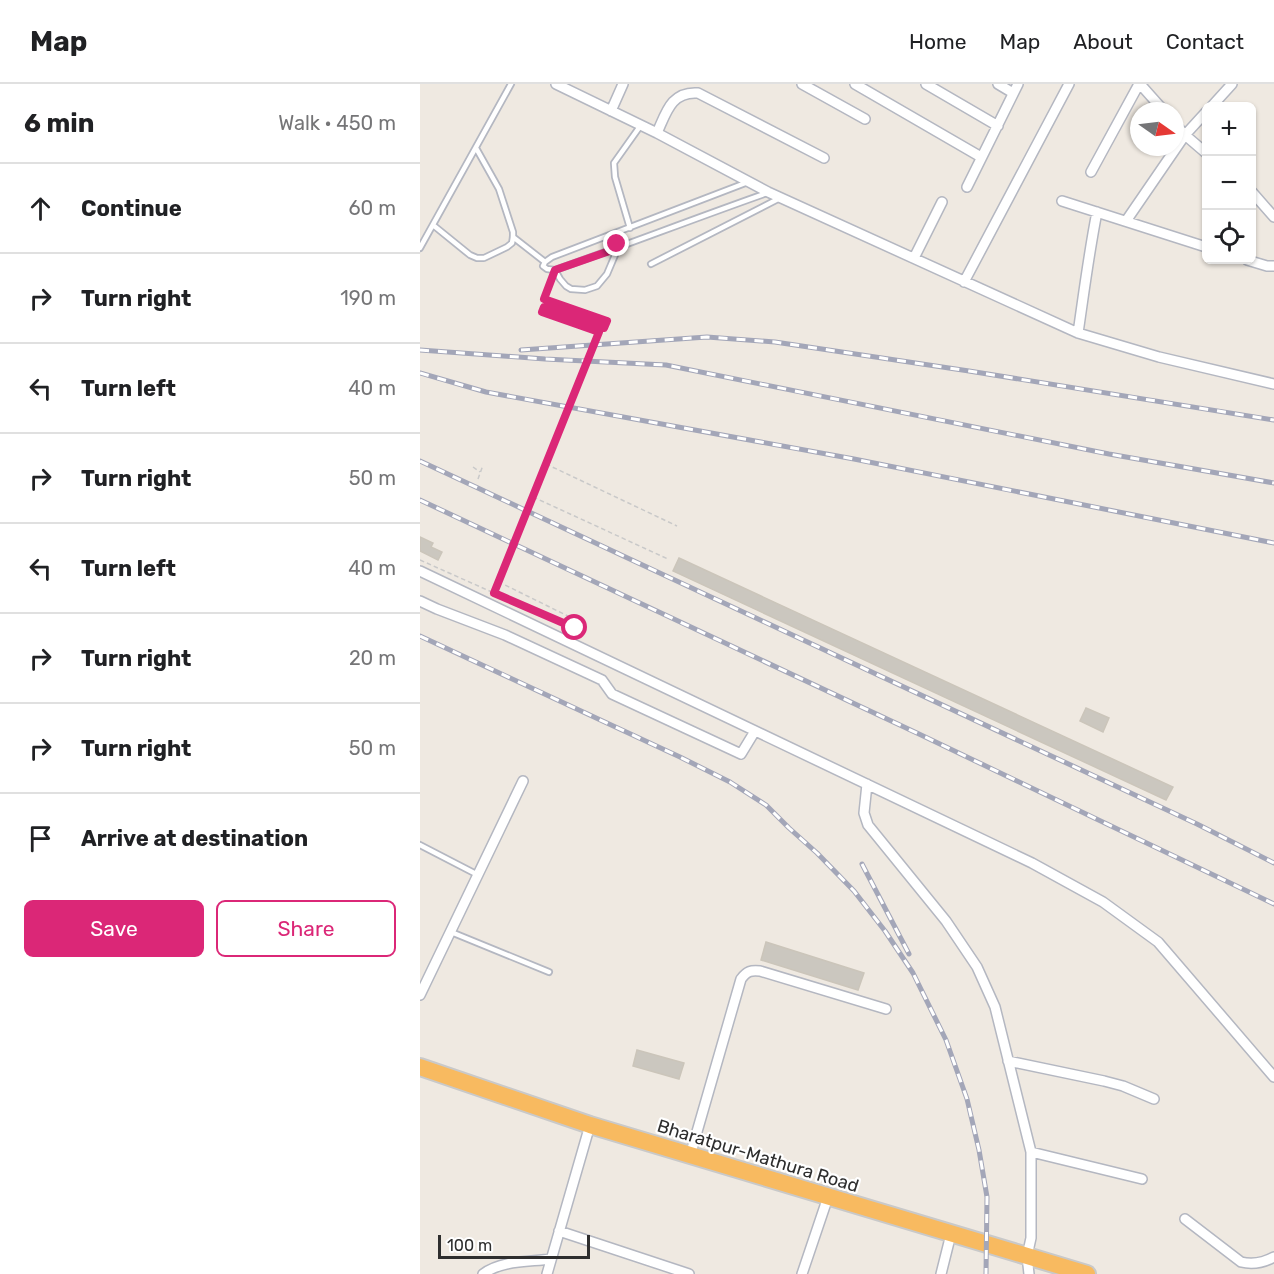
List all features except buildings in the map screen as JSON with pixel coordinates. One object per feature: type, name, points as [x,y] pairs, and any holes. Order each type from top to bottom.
[{"type":"highway","name":"Bharatpur-Mathura Road","points":[[420,1067],[590,1125],[1087,1274]]},
{"type":"street","points":[[556,84],[657,133],[768,192],[1078,333],[1159,357],[1274,384]]},
{"type":"street","points":[[611,111],[623,84]]},
{"type":"street","points":[[802,84],[865,119]]},
{"type":"street","points":[[855,84],[981,157]]},
{"type":"street","points":[[926,84],[998,126]]},
{"type":"street","points":[[998,84],[1013,93]]},
{"type":"street","points":[[967,187],[1018,84]]},
{"type":"street","points":[[964,282],[1069,84]]},
{"type":"street","points":[[1091,172],[1140,84],[1156,102]]},
{"type":"street","points":[[1216,102],[1232,84]]},
{"type":"street","points":[[657,133],[674,101],[685,93],[698,93],[824,158]]},
{"type":"street","points":[[1125,221],[1185,135],[1202,116]]},
{"type":"street","points":[[1185,135],[1202,150]]},
{"type":"street","points":[[1256,197],[1274,217]]},
{"type":"street","points":[[1062,201],[1202,246]]},
{"type":"street","points":[[914,258],[942,202]]},
{"type":"street","points":[[1078,333],[1097,212]]},
{"type":"street","points":[[1256,263],[1274,266]]},
{"type":"street","points":[[420,571],[1032,863],[1103,902],[1158,942],[1274,1077]]},
{"type":"street","points":[[420,601],[505,635],[603,680],[612,694],[741,754],[755,731]]},
{"type":"street","points":[[420,995],[523,781]]},
{"type":"street","points":[[867,784],[864,813],[868,825],[946,921],[977,967],[995,1007],[1031,1152],[1031,1238],[1027,1256],[1029,1274]]},
{"type":"street","points":[[690,1156],[741,979],[745,973],[751,970],[760,971],[886,1009]]},
{"type":"street","points":[[1008,1061],[1104,1081],[1155,1099]]},
{"type":"street","points":[[547,1274],[590,1125]]},
{"type":"street","points":[[1031,1152],[1142,1179]]},
{"type":"street","points":[[802,1274],[828,1197]]},
{"type":"street","points":[[1185,1220],[1241,1262],[1261,1263],[1274,1257]]},
{"type":"street","points":[[559,1231],[688,1274]]},
{"type":"street","points":[[941,1274],[951,1234]]},
{"type":"street","points":[[483,1274],[502,1265],[551,1259]]},
{"type":"lane","points":[[420,248],[511,84]]},
{"type":"lane","points":[[630,228],[615,177],[614,163],[641,125]]},
{"type":"lane","points":[[433,225],[470,255],[477,258],[484,258],[507,248],[512,243],[513,232],[499,189],[476,148]]},
{"type":"lane","points":[[748,182],[552,258],[543,266],[555,270],[768,192]]},
{"type":"lane","points":[[651,264],[781,198]]},
{"type":"lane","points":[[555,270],[560,279],[571,289],[592,289],[608,274],[618,248],[614,234]]},
{"type":"lane","points":[[513,237],[545,262]]},
{"type":"lane","points":[[420,845],[478,875]]},
{"type":"lane","points":[[450,932],[549,972]]},
{"type":"path","points":[[494,593],[599,332],[542,312],[544,307],[604,328],[607,321],[544,299],[555,270]]},
{"type":"path","points":[[546,464],[676,526]]},
{"type":"path","points":[[478,479],[483,465]]},
{"type":"path","points":[[473,467],[480,472]]},
{"type":"path","points":[[533,497],[668,559]]},
{"type":"path","points":[[420,560],[575,628],[578,621],[503,584]]},
{"type":"railway","points":[[521,350],[707,337],[775,342],[1274,420]]},
{"type":"railway","points":[[420,350],[666,365],[1109,454],[1274,483]]},
{"type":"railway","points":[[420,373],[486,392],[854,459],[1274,543]]},
{"type":"railway","points":[[420,461],[1197,824],[1274,863]]},
{"type":"railway","points":[[420,500],[919,734],[1274,904]]},
{"type":"railway","points":[[420,636],[730,782],[766,805],[854,891],[885,931],[913,973],[946,1040],[967,1099],[987,1197],[986,1274]]},
{"type":"railway","points":[[862,864],[909,954]]},
{"type":"route","points":[[575,628],[494,593],[599,332],[542,312],[544,307],[604,328],[607,321],[544,299],[555,270],[618,248],[617,244]]}]
